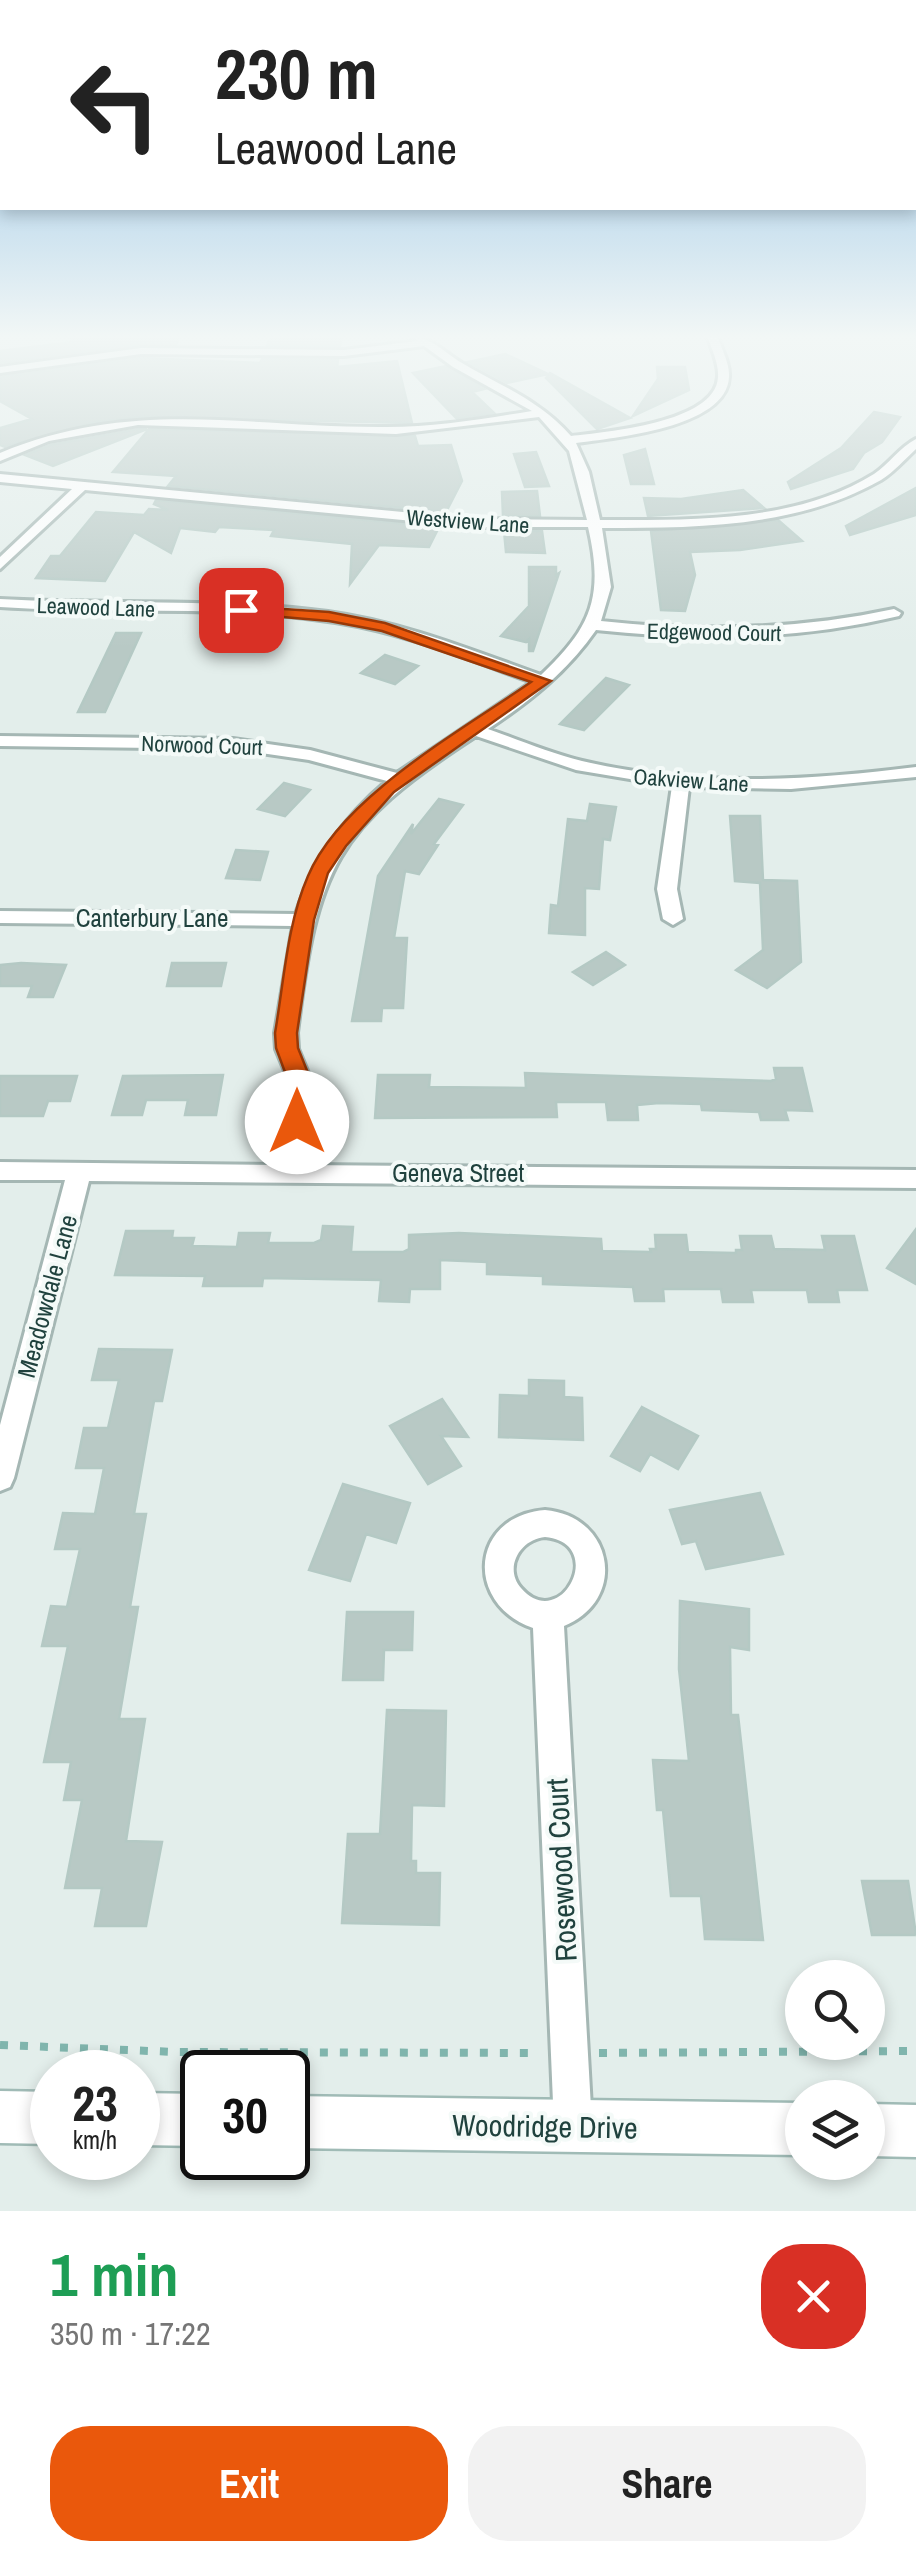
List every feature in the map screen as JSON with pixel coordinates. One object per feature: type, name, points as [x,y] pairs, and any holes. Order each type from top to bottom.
[{"type":"street","points":[[0,456],[44,441]]},
{"type":"street","points":[[292,1172],[300,1083],[287,1048],[286,1033],[304,920],[318,873],[339,842],[400,779],[543,681],[571,655],[592,624],[604,590],[584,473],[569,441]]},
{"type":"street","name":"Westview Lane","points":[[0,478],[477,523],[595,526],[718,522],[798,508],[857,489],[890,468],[916,443]]},
{"type":"street","points":[[0,565],[82,486]]},
{"type":"street","name":"Leawood Lane","points":[[0,603],[329,616],[406,633],[543,681]]},
{"type":"street","name":"Edgewood Court","points":[[592,624],[692,636],[756,636],[832,628],[894,613]]},
{"type":"street","name":"Oakview Lane","points":[[473,729],[562,761],[681,783],[823,783],[916,772]]},
{"type":"street","name":"Norwood Court","points":[[0,741],[233,744],[310,755],[400,779]]},
{"type":"street","points":[[673,919],[667,889],[681,783]]},
{"type":"street","name":"Canterbury Lane","points":[[0,918],[304,920]]},
{"type":"street","name":"Geneva Street","points":[[0,1171],[916,1179]]},
{"type":"street","name":"Meadowdale Lane","points":[[0,1478],[79,1172]]},
{"type":"street","name":"Rosewood Court","points":[[548,1615],[572,2126]]},
{"type":"street","points":[[0,2117],[30,2118]]},
{"type":"street","name":"Woodridge Drive","points":[[310,2122],[785,2129]]},
{"type":"street","points":[[885,2130],[916,2131]]},
{"type":"path","points":[[0,2045],[176,2052],[504,2053]]},
{"type":"path","points":[[631,2053],[916,2052]]},
{"type":"building","points":[[0,441],[26,441],[5,447]]},
{"type":"building","points":[[116,441],[53,466],[25,455],[50,445]]},
{"type":"building","points":[[139,441],[417,441],[418,446],[451,445],[462,481],[446,512],[168,486],[176,476],[113,472]]},
{"type":"building","points":[[847,441],[883,441],[864,453],[853,469],[791,489],[788,482]]},
{"type":"building","points":[[645,449],[654,484],[631,484],[624,455]]},
{"type":"building","points":[[536,452],[549,486],[525,487],[514,454]]},
{"type":"building","points":[[916,488],[916,515],[850,535],[846,526]]},
{"type":"building","points":[[743,490],[764,508],[648,516],[644,498],[681,499]]},
{"type":"building","points":[[537,491],[540,516],[503,516],[502,492]]},
{"type":"building","points":[[156,500],[439,527],[429,547],[379,545],[350,584],[352,544],[271,536],[274,530],[219,527],[215,532],[180,528],[171,553],[134,532],[105,581],[36,578],[51,556],[60,556],[96,512],[144,515],[149,509],[168,510],[154,504]]},
{"type":"building","points":[[778,520],[802,541],[690,552],[695,575],[685,611],[661,610],[651,531]]},
{"type":"building","points":[[504,531],[542,531],[545,553],[506,552]]},
{"type":"building","points":[[529,567],[556,567],[556,575],[559,573],[533,651],[529,651],[529,639],[526,642],[501,636],[529,606]]},
{"type":"building","points":[[116,633],[141,633],[105,712],[78,712]]},
{"type":"building","points":[[385,655],[418,666],[395,684],[361,673]]},
{"type":"building","points":[[606,678],[629,685],[584,730],[560,724]]},
{"type":"building","points":[[284,783],[310,790],[285,816],[258,809]]},
{"type":"building","points":[[439,799],[463,805],[434,844],[438,845],[419,874],[405,871],[394,938],[407,938],[403,1008],[382,1008],[381,1021],[352,1021],[378,876],[413,824],[411,834]]},
{"type":"building","points":[[590,804],[616,807],[610,840],[603,839],[599,889],[585,888],[585,935],[549,933],[551,905],[558,906],[568,819],[587,821]]},
{"type":"building","points":[[730,816],[760,816],[763,880],[797,881],[801,962],[767,988],[736,970],[763,950],[760,883],[735,881]]},
{"type":"building","points":[[236,850],[268,852],[260,880],[226,878]]},
{"type":"building","points":[[606,952],[625,965],[593,985],[573,972]]},
{"type":"building","points":[[172,963],[226,963],[221,986],[167,986]]},
{"type":"building","points":[[0,965],[66,965],[53,997],[28,997],[32,986],[0,986]]},
{"type":"building","points":[[774,1068],[802,1068],[812,1111],[785,1110],[788,1120],[761,1120],[759,1112],[702,1110],[701,1104],[659,1103],[637,1105],[638,1120],[608,1120],[606,1102],[556,1102],[557,1117],[375,1118],[378,1075],[430,1075],[429,1087],[526,1088],[525,1073],[771,1081],[776,1079]]},
{"type":"building","points":[[223,1075],[216,1115],[185,1115],[188,1100],[146,1100],[142,1115],[112,1115],[123,1076]]},
{"type":"building","points":[[0,1076],[77,1076],[70,1101],[48,1101],[43,1116],[0,1116]]},
{"type":"building","points":[[323,1226],[353,1227],[351,1252],[403,1252],[409,1249],[409,1235],[459,1233],[601,1239],[602,1251],[651,1252],[650,1249],[656,1249],[655,1235],[686,1235],[688,1252],[736,1253],[742,1250],[740,1236],[771,1236],[774,1249],[825,1250],[822,1236],[854,1236],[867,1290],[837,1290],[839,1302],[809,1302],[807,1290],[751,1290],[753,1302],[723,1302],[721,1289],[663,1289],[664,1301],[635,1301],[633,1287],[543,1284],[543,1276],[487,1274],[487,1262],[440,1260],[440,1289],[410,1289],[409,1302],[379,1301],[381,1280],[263,1278],[262,1286],[203,1286],[205,1276],[115,1275],[126,1231],[173,1231],[172,1238],[194,1238],[192,1246],[237,1247],[239,1233],[270,1233],[268,1243],[314,1243],[321,1240]]},
{"type":"building","points":[[916,1229],[916,1284],[887,1268]]},
{"type":"building","points":[[99,1349],[172,1350],[162,1401],[154,1401],[134,1514],[146,1514],[130,1607],[138,1607],[119,1719],[145,1719],[126,1841],[162,1842],[146,1926],[95,1926],[102,1888],[65,1888],[82,1800],[64,1800],[71,1762],[44,1762],[68,1646],[42,1646],[51,1606],[67,1607],[80,1549],[55,1549],[63,1513],[95,1514],[104,1468],[76,1468],[84,1428],[108,1428],[119,1380],[92,1380]]},
{"type":"building","points":[[529,1380],[564,1381],[564,1397],[582,1398],[583,1440],[499,1437],[500,1395],[529,1396]]},
{"type":"building","points":[[442,1399],[468,1437],[441,1436],[461,1466],[428,1484],[390,1426]]},
{"type":"building","points":[[642,1407],[698,1436],[678,1469],[650,1454],[640,1471],[611,1456]]},
{"type":"building","points":[[343,1484],[410,1503],[396,1543],[366,1534],[350,1581],[309,1570]]},
{"type":"building","points":[[760,1493],[783,1554],[706,1569],[696,1541],[682,1544],[670,1510]]},
{"type":"building","points":[[680,1601],[749,1609],[749,1650],[730,1647],[731,1715],[738,1715],[763,1940],[705,1939],[701,1896],[671,1896],[663,1810],[657,1810],[653,1760],[689,1761],[679,1669]]},
{"type":"building","points":[[347,1612],[413,1612],[412,1650],[384,1650],[383,1680],[343,1680]]},
{"type":"building","points":[[387,1710],[446,1711],[444,1806],[412,1805],[411,1861],[416,1861],[416,1873],[440,1873],[439,1925],[342,1923],[348,1834],[380,1834]]},
{"type":"building","points":[[862,1881],[908,1881],[916,1935],[872,1935]]},
{"type":"route","points":[[241,610],[329,616],[385,627],[543,681],[388,789],[363,813],[318,873],[304,920],[286,1033],[287,1048],[300,1083],[297,1122]]}]
